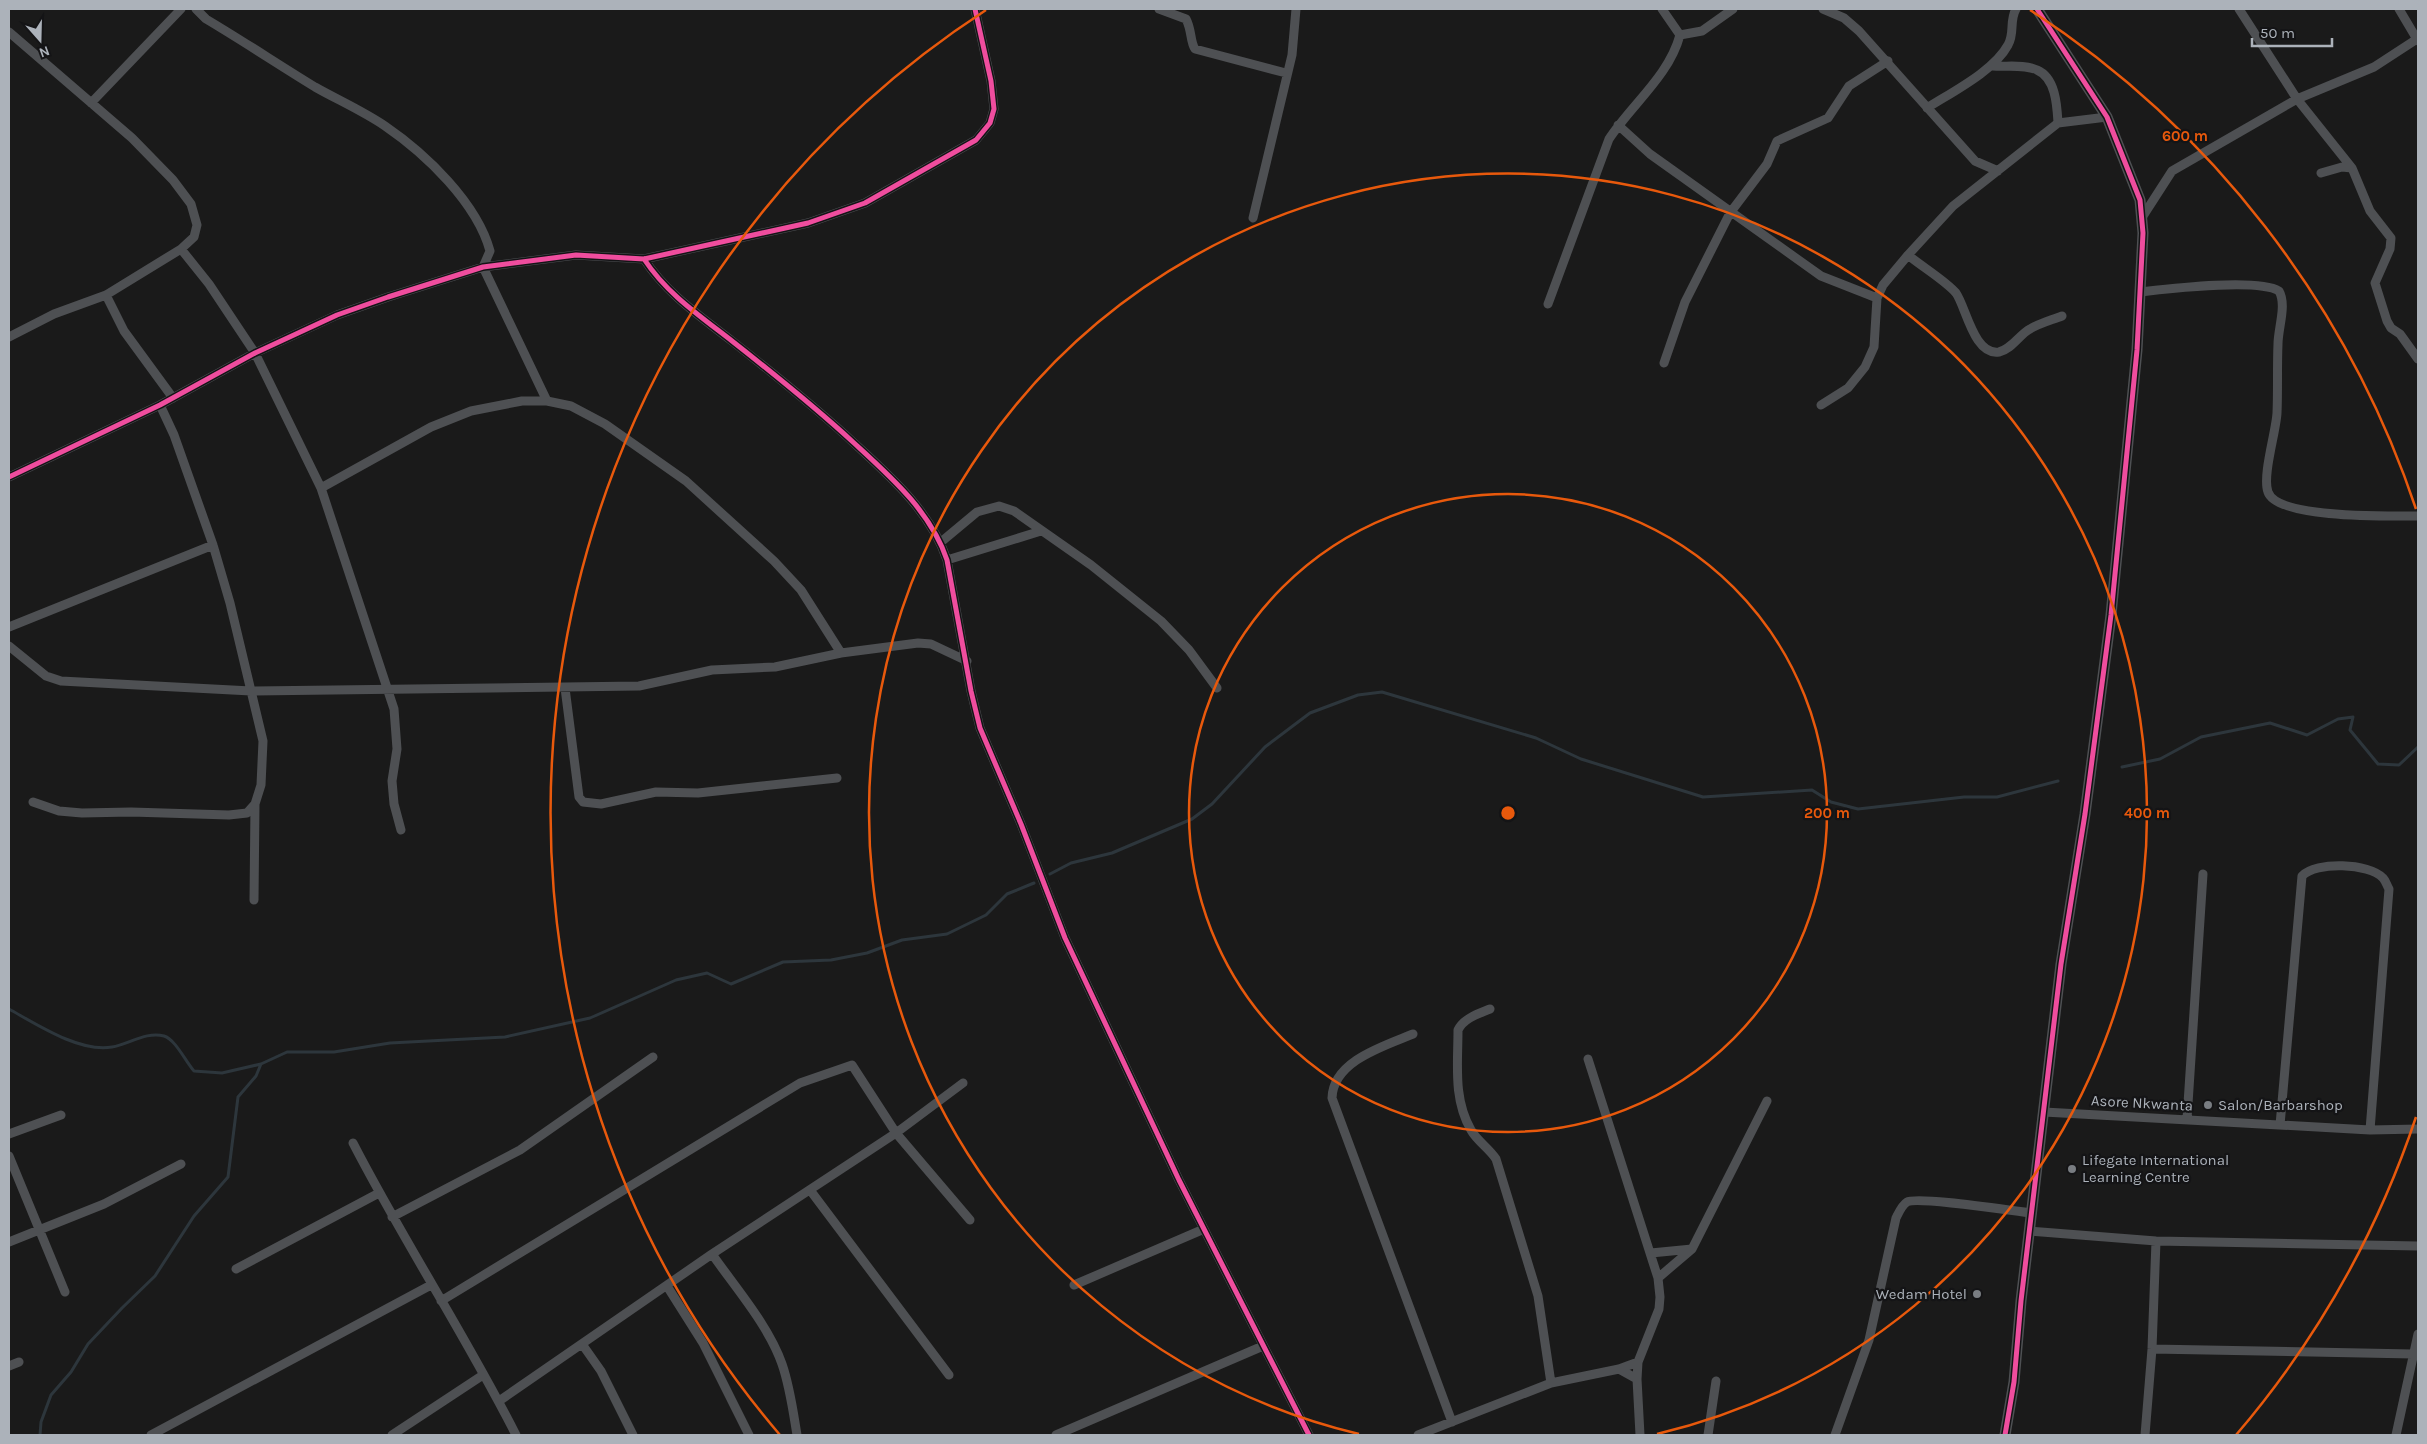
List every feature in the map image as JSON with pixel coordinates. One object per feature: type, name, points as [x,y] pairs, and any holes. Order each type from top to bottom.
[{"type":"street","points":[[91,102],[181,9]]},
{"type":"street","points":[[196,9],[206,19],[314,86],[384,126],[425,158],[472,212],[480,224],[490,251],[483,267],[547,400]]},
{"type":"street","points":[[9,477],[160,405],[255,354],[337,316],[388,297],[483,267],[576,255],[644,259],[808,224],[865,203],[976,140],[990,124],[994,109],[991,81],[974,9]]},
{"type":"street","points":[[1159,9],[1186,19],[1192,30],[1192,46],[1195,49],[1286,73]]},
{"type":"street","points":[[1253,218],[1286,73],[1292,55],[1296,9]]},
{"type":"street","points":[[1662,9],[1680,35]]},
{"type":"street","points":[[1680,35],[1702,31],[1733,9]]},
{"type":"street","points":[[1823,9],[1844,18],[1859,30],[1975,161],[1998,171]]},
{"type":"street","points":[[1927,108],[1993,66],[2012,37],[2011,20],[2016,9]]},
{"type":"street","points":[[2005,1435],[2014,1382],[2061,964],[2085,814],[2111,615],[2137,350],[2142,216],[2132,177],[2107,117],[2037,9]]},
{"type":"street","points":[[2239,9],[2297,100],[2352,168],[2370,211],[2387,232],[2392,243],[2375,284],[2391,328],[2400,334],[2418,359]]},
{"type":"street","points":[[2142,216],[2172,171],[2297,100],[2374,67],[2418,40],[2398,9]]},
{"type":"street","points":[[9,32],[132,138],[173,180],[192,204],[197,225],[194,237],[181,249],[106,295],[54,314],[9,337]]},
{"type":"street","points":[[1548,304],[1609,139],[1618,125],[1645,96],[1662,72],[1676,49],[1680,35]]},
{"type":"street","points":[[1664,362],[1684,302],[1730,213],[1767,164],[1777,141],[1828,118],[1849,86],[1888,61]]},
{"type":"street","points":[[1993,66],[2031,68],[2043,74],[2056,100],[2058,123]]},
{"type":"street","points":[[1821,405],[1848,388],[1865,367],[1874,347],[1876,298],[1883,285],[1908,254],[1953,206],[2058,123],[2107,117]]},
{"type":"street","points":[[1618,125],[1650,154],[1730,213],[1821,276],[1876,298]]},
{"type":"street","points":[[2321,173],[2342,167],[2352,168]]},
{"type":"street","points":[[181,249],[209,284],[255,354],[321,488],[394,709],[397,749],[392,781],[394,804],[400,830]]},
{"type":"street","points":[[1908,254],[1954,291],[1976,338],[1989,350],[1999,352],[2011,345],[2029,329],[2062,316]]},
{"type":"street","points":[[644,259],[657,279],[678,300],[802,396],[880,467],[906,493],[941,542],[947,560],[971,691],[980,728],[1021,824],[1065,938],[1204,1229],[1309,1435]]},
{"type":"street","points":[[2140,292],[2199,285],[2267,287],[2279,291],[2282,303],[2278,328],[2277,414],[2268,479],[2268,491],[2272,499],[2294,509],[2369,516],[2418,516]]},
{"type":"street","points":[[106,295],[124,331],[173,398]]},
{"type":"street","points":[[321,488],[431,427],[471,411],[522,401],[547,400],[571,406],[605,424],[686,481],[801,590],[841,653]]},
{"type":"street","points":[[160,405],[174,435],[213,545],[230,603],[263,741],[261,785],[255,804],[254,900]]},
{"type":"street","points":[[941,542],[977,512],[998,506],[1014,511],[1091,565],[1161,621],[1189,650],[1217,688]]},
{"type":"street","points":[[947,560],[1041,531]]},
{"type":"street","points":[[9,627],[213,545]]},
{"type":"street","points":[[9,646],[46,676],[61,681],[251,691],[639,686],[712,670],[775,668],[841,653],[918,643],[931,644],[967,661]]},
{"type":"street","points":[[565,688],[579,797],[583,802],[601,804],[656,792],[698,792],[837,778]]},
{"type":"street","points":[[33,802],[59,811],[82,813],[131,812],[229,815],[247,812],[255,804]]},
{"type":"street","points":[[2280,1125],[2302,876],[2309,869],[2327,865],[2353,867],[2369,871],[2383,878],[2388,889],[2370,1130]]},
{"type":"street","points":[[2188,1119],[2204,874]]},
{"type":"street","points":[[1490,1009],[1468,1018],[1461,1024],[1458,1030],[1457,1091],[1464,1117],[1472,1132],[1490,1149],[1502,1176],[1538,1296],[1551,1383]]},
{"type":"street","points":[[1413,1034],[1370,1051],[1353,1063],[1332,1088],[1332,1098],[1452,1422]]},
{"type":"street","points":[[392,1217],[520,1150],[653,1057]]},
{"type":"street","points":[[1588,1059],[1658,1278],[1659,1309],[1638,1362],[1640,1435]]},
{"type":"street","points":[[441,1301],[800,1082],[852,1064],[896,1133],[970,1220]]},
{"type":"street","points":[[499,1401],[712,1254],[896,1133],[963,1083]]},
{"type":"street","points":[[1658,1278],[1692,1249],[1767,1101]]},
{"type":"street","name":"Asore Nkwanta","points":[[2044,1112],[2370,1130],[2418,1128]]},
{"type":"street","points":[[9,1134],[61,1115]]},
{"type":"street","points":[[353,1143],[392,1217],[499,1401],[516,1435]]},
{"type":"street","points":[[9,1156],[65,1292]]},
{"type":"street","points":[[9,1242],[104,1204],[182,1164]]},
{"type":"street","points":[[810,1190],[949,1375]]},
{"type":"street","points":[[236,1270],[379,1193]]},
{"type":"street","points":[[1835,1435],[1869,1340],[1896,1218],[1903,1205],[1909,1200],[1930,1200],[2032,1213]]},
{"type":"street","points":[[1074,1285],[1204,1229]]},
{"type":"street","points":[[2030,1231],[2156,1241],[2418,1246]]},
{"type":"street","points":[[2145,1435],[2152,1348],[2156,1241]]},
{"type":"street","points":[[1651,1253],[1692,1249]]},
{"type":"street","points":[[712,1254],[764,1329],[782,1363],[797,1435]]},
{"type":"street","points":[[151,1435],[431,1285]]},
{"type":"street","points":[[666,1286],[703,1342],[749,1435]]},
{"type":"street","points":[[2396,1435],[2418,1334]]},
{"type":"street","points":[[582,1344],[601,1371],[633,1435]]},
{"type":"street","points":[[1056,1435],[1263,1346]]},
{"type":"street","points":[[2152,1348],[2413,1354]]},
{"type":"street","points":[[9,1366],[19,1362]]},
{"type":"street","points":[[1418,1435],[1436,1432],[1452,1422],[1551,1383],[1619,1369],[1638,1362]]},
{"type":"street","points":[[1619,1369],[1637,1379]]},
{"type":"street","points":[[392,1435],[483,1375]]},
{"type":"street","points":[[1708,1435],[1716,1381]]},
{"type":"waterway","points":[[1050,874],[1071,863],[1112,853],[1192,819],[1212,804],[1265,747],[1310,713],[1358,695],[1382,692],[1536,738],[1581,759],[1703,797],[1812,790],[1831,802],[1858,809],[1964,797],[1997,797],[2058,781]]},
{"type":"waterway","points":[[2122,767],[2160,759],[2201,737],[2270,723],[2307,735],[2338,719],[2353,717],[2350,730],[2378,764],[2399,765],[2418,747]]},
{"type":"waterway","points":[[9,1009],[59,1036],[86,1046],[112,1047],[145,1036],[164,1036],[172,1041],[194,1071],[222,1073],[261,1064],[287,1052],[334,1052],[390,1043],[505,1037],[590,1018],[676,980],[707,973],[731,984],[783,962],[831,960],[867,953],[902,940],[947,934],[986,915],[1007,894],[1034,883]]},
{"type":"waterway","points":[[40,1435],[41,1422],[51,1395],[71,1372],[88,1344],[155,1276],[194,1216],[228,1177],[238,1097],[256,1076],[261,1064]]},
{"type":"cycle path","points":[[9,477],[160,405],[255,353],[337,315],[388,297],[483,267],[576,255],[644,259],[808,223],[865,203],[976,140],[990,123],[994,109],[991,81],[975,9]]},
{"type":"cycle path","points":[[2005,1435],[2014,1382],[2021,1301],[2061,964],[2085,814],[2111,615],[2137,350],[2143,233],[2140,200],[2107,117],[2037,9]]},
{"type":"cycle path","points":[[644,259],[663,283],[685,304],[794,391],[868,456],[908,496],[931,526],[947,560],[971,691],[980,728],[1021,824],[1065,938],[1179,1180],[1309,1435]]},
{"type":"place","name":"Salon/Barbarshop","points":[[2208,1105]]},
{"type":"place","name":"Lifegate International Learning Centre","points":[[2072,1169]]},
{"type":"place","name":"Wedam Hotel","points":[[1977,1294]]}]
